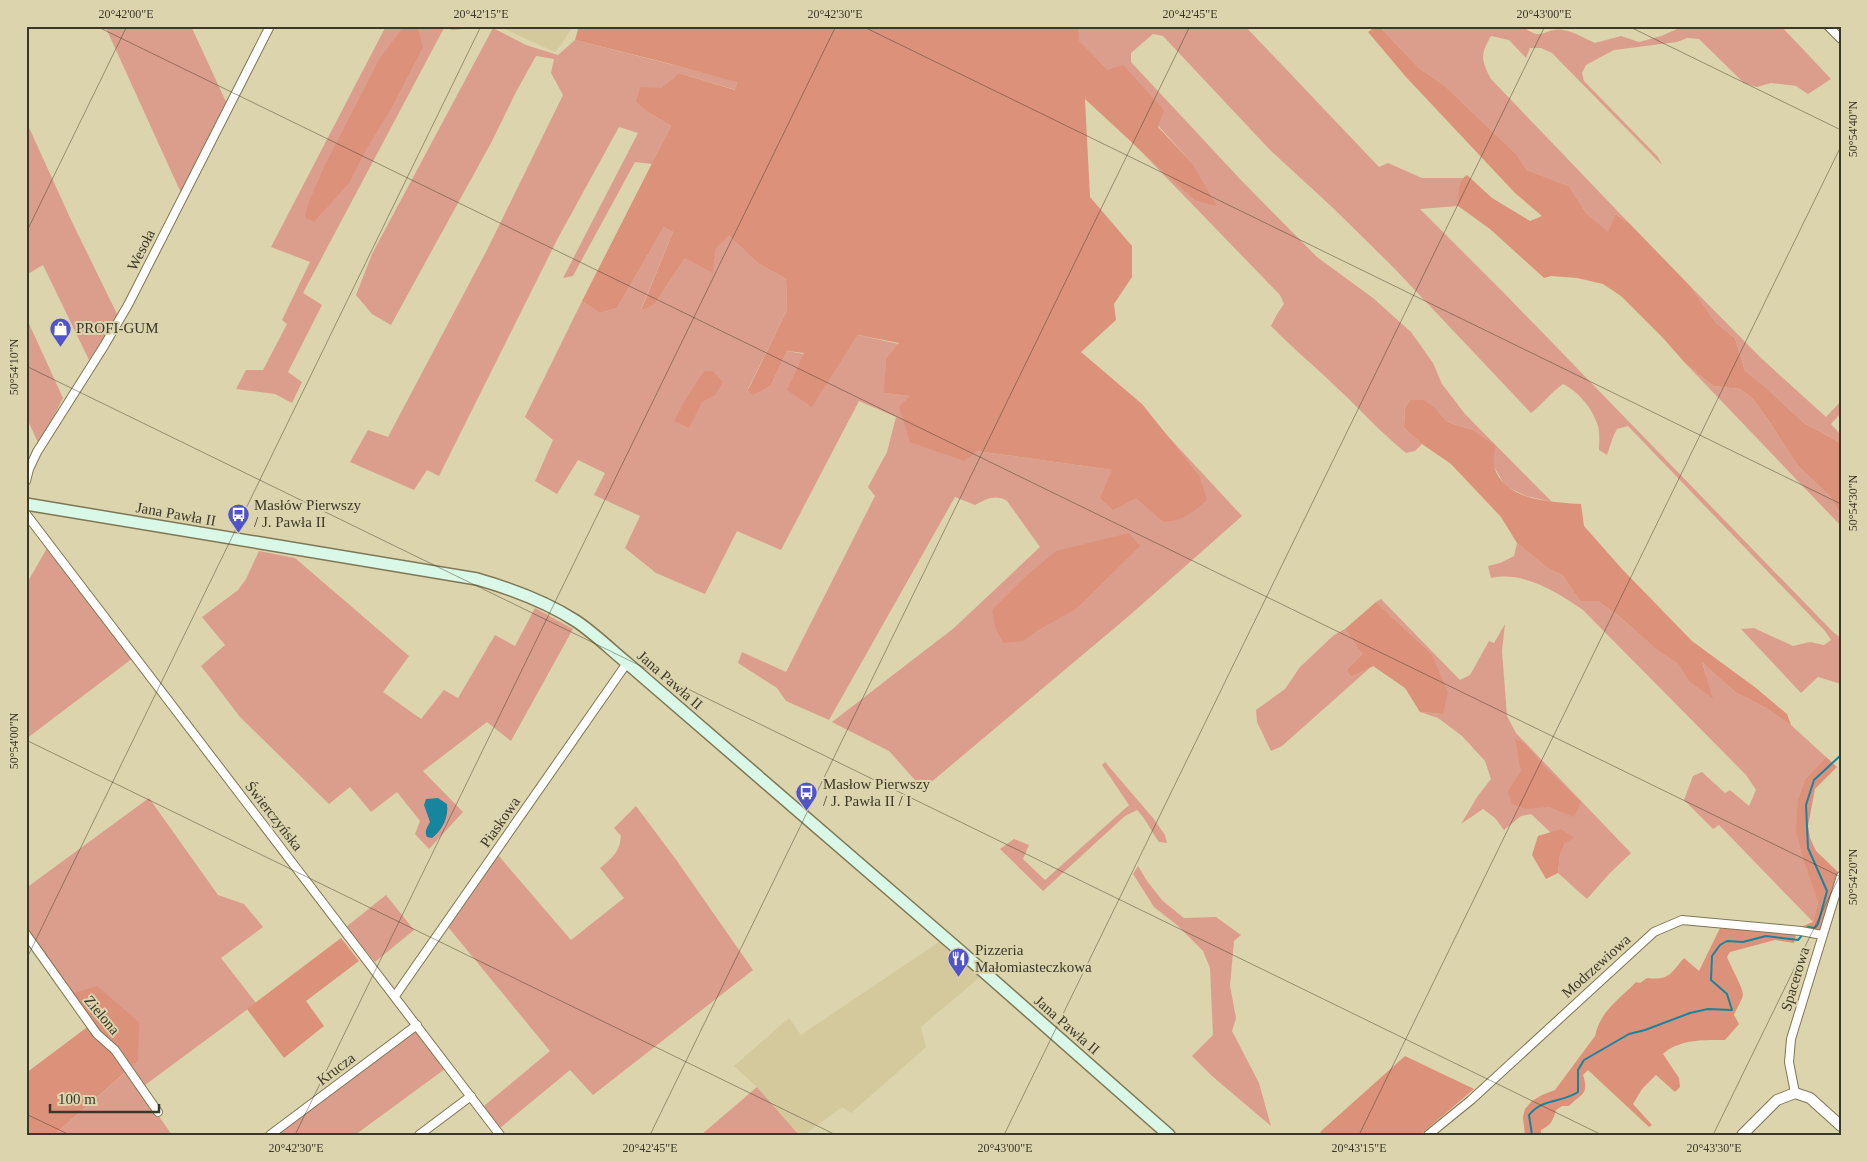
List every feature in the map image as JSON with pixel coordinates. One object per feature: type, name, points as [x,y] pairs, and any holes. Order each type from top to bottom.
[{"type":"main road","name":"Jana Pawła II","points":[[26,504],[477,580],[520,592],[560,611],[578,622],[627,663],[958,949],[1169,1135]]},
{"type":"street","name":"Wesoła","points":[[26,481],[29,469],[38,452],[128,304],[270,26]]},
{"type":"street","points":[[1828,26],[1841,39]]},
{"type":"street","name":"Świerczyńska","points":[[26,514],[500,1135]]},
{"type":"street","name":"Piaskowa","points":[[395,996],[627,663]]},
{"type":"street","name":"Spacerowa","points":[[1795,1093],[1789,1062],[1790,1045],[1819,934],[1841,876]]},
{"type":"street","name":"Modrzewiowa","points":[[1428,1135],[1470,1100],[1654,932],[1682,920],[1819,934]]},
{"type":"street","name":"Zielona","points":[[26,934],[97,1034],[115,1050],[158,1112]]},
{"type":"street","name":"Krucza","points":[[270,1135],[417,1026]]},
{"type":"street","points":[[1742,1135],[1778,1100],[1795,1093],[1801,1093],[1810,1098],[1841,1126]]},
{"type":"street","points":[[419,1135],[470,1096]]},
{"type":"shaded area","points":[[105,26],[191,26],[227,104],[181,193]]},
{"type":"shaded area","points":[[386,26],[466,26],[464,29],[453,30],[444,28],[303,293],[322,305],[288,372],[302,382],[292,403],[275,394],[236,389],[246,370],[263,370],[287,324],[282,320],[310,262],[271,247]]},
{"type":"shaded area","points":[[404,26],[416,26],[418,28],[423,47],[391,109],[367,148],[349,183],[314,222],[305,218],[308,204],[324,167],[366,85],[380,58]]},
{"type":"shaded area","points":[[498,26],[573,26],[555,52]]},
{"type":"shaded area","points":[[579,26],[1078,26],[1079,41],[1108,70],[1123,65],[1164,110],[1158,127],[1191,162],[1217,206],[1194,200],[1085,99],[1090,197],[1132,246],[1132,277],[1114,304],[1116,320],[1081,352],[1142,404],[1199,475],[1207,500],[1182,518],[1163,522],[1136,498],[1113,510],[1100,498],[1112,470],[977,451],[964,461],[910,442],[899,407],[910,396],[884,393],[886,358],[899,343],[858,335],[812,407],[787,390],[804,353],[787,351],[771,385],[753,395],[748,390],[787,310],[786,279],[759,264],[729,236],[715,249],[713,273],[685,258],[654,305],[641,310],[673,232],[664,227],[617,308],[600,313],[582,301],[671,126],[636,102],[640,87],[661,88],[679,73],[735,90],[737,82],[575,40]]},
{"type":"shaded area","points":[[1078,26],[1245,26],[1379,167],[1388,163],[1422,178],[1463,178],[1460,186],[1458,206],[1420,209],[1833,632],[1841,638],[1841,684],[1818,677],[1801,693],[1741,629],[1754,628],[1793,646],[1810,642],[1824,645],[1831,640],[1825,631],[1628,426],[1617,429],[1607,455],[1599,450],[1599,429],[1593,413],[1580,396],[1563,384],[1531,413],[1393,267],[1270,150],[1163,36],[1153,34],[1131,53],[1131,62],[1240,179],[1317,257],[1373,298],[1411,332],[1433,363],[1442,384],[1465,414],[1552,502],[1526,496],[1505,486],[1473,430],[1447,422],[1438,411],[1410,400],[1405,408],[1404,428],[1422,444],[1415,451],[1406,453],[1271,326],[1284,304],[1280,295],[1129,139],[1194,200],[1191,162],[1108,70],[1078,41]]},
{"type":"shaded area","points":[[1379,26],[1523,26],[1529,31],[1539,34],[1552,30],[1567,31],[1595,43],[1621,36],[1639,42],[1661,36],[1684,26],[1781,26],[1831,79],[1808,94],[1796,86],[1771,83],[1757,87],[1744,83],[1699,39],[1687,38],[1677,42],[1614,50],[1586,65],[1582,73],[1584,81],[1658,157],[1662,165],[1552,53],[1541,48],[1530,48],[1526,58],[1509,40],[1491,36],[1485,48],[1483,58],[1491,79],[1629,223],[1615,214],[1608,233],[1587,214],[1569,186],[1527,170],[1517,155],[1444,85],[1420,69]]},
{"type":"shaded area","points":[[1379,26],[1420,69],[1444,85],[1517,155],[1527,170],[1569,186],[1587,214],[1608,232],[1615,214],[1629,223],[1691,287],[1716,323],[1735,338],[1745,371],[1804,423],[1841,443],[1841,515],[1830,496],[1798,466],[1752,398],[1740,389],[1713,386],[1685,363],[1621,296],[1603,284],[1577,278],[1551,276],[1544,278],[1490,229],[1458,206],[1460,185],[1467,175],[1492,198],[1530,221],[1542,216],[1515,193],[1406,77],[1368,32]]},
{"type":"shaded area","points":[[493,28],[526,45],[558,55],[575,40],[737,81],[736,90],[679,73],[661,88],[651,114],[671,126],[652,164],[635,162],[573,276],[563,278],[638,133],[619,127],[558,238],[439,476],[427,470],[414,490],[350,462],[368,430],[388,437],[487,250],[563,95],[551,73],[554,59],[536,56],[491,143],[391,325],[372,314],[356,295],[372,254]]},
{"type":"shaded area","points":[[26,121],[118,316],[89,360],[43,265],[26,275]]},
{"type":"shaded area","points":[[664,227],[673,232],[641,309],[654,305],[685,258],[715,248],[729,236],[759,264],[786,279],[787,310],[748,389],[771,385],[787,351],[804,354],[812,406],[858,335],[899,344],[886,358],[885,393],[911,396],[977,451],[1112,470],[1136,497],[1163,522],[1199,475],[1164,432],[1242,516],[1130,615],[923,789],[889,751],[832,722],[954,628],[1040,547],[1007,501],[999,498],[987,499],[975,505],[955,497],[829,720],[786,701],[777,688],[738,663],[742,652],[786,672],[875,496],[868,487],[887,452],[896,417],[859,401],[781,550],[737,531],[705,594],[656,573],[625,548],[640,516],[594,495],[605,473],[578,460],[557,494],[535,481],[553,440],[525,417],[582,301],[600,313],[617,308]]},
{"type":"shaded area","points":[[1691,287],[1761,358],[1826,417],[1841,401],[1841,413],[1831,424],[1841,435],[1841,443],[1804,423],[1745,371],[1735,338],[1716,323]]},
{"type":"shaded area","points":[[26,317],[63,398],[39,445],[26,416]]},
{"type":"shaded area","points":[[1685,363],[1713,386],[1740,389],[1752,398],[1798,466],[1830,496],[1841,515],[1841,526]]},
{"type":"shaded area","points":[[704,371],[713,371],[723,382],[715,395],[702,402],[689,428],[674,421]]},
{"type":"shaded area","points":[[1410,400],[1424,400],[1438,411],[1447,422],[1473,430],[1495,446],[1494,466],[1499,478],[1518,493],[1543,500],[1581,504],[1584,526],[1622,569],[1692,641],[1756,688],[1787,714],[1791,725],[1766,708],[1735,692],[1702,662],[1713,699],[1689,682],[1678,664],[1658,651],[1620,617],[1598,601],[1580,601],[1563,576],[1546,567],[1517,543],[1501,517],[1451,464],[1422,444],[1404,428],[1405,408]]},
{"type":"shaded area","points":[[1129,533],[1140,546],[1077,608],[1023,641],[1003,643],[995,627],[992,610],[1027,575],[1056,551]]},
{"type":"shaded area","points":[[1517,543],[1546,567],[1563,576],[1580,601],[1598,601],[1620,617],[1658,651],[1678,664],[1689,682],[1712,698],[1702,661],[1735,692],[1766,708],[1791,725],[1826,757],[1805,779],[1798,799],[1818,902],[1813,922],[1719,825],[1713,829],[1684,800],[1693,776],[1702,772],[1725,793],[1730,790],[1749,806],[1756,790],[1746,775],[1583,610],[1551,590],[1528,580],[1503,577],[1491,578],[1488,566],[1500,563],[1514,556]]},
{"type":"shaded area","points":[[47,548],[133,658],[26,739],[26,585]]},
{"type":"shaded area","points":[[259,551],[295,558],[409,656],[383,692],[421,719],[444,690],[458,698],[495,635],[515,646],[535,608],[573,629],[511,741],[487,722],[423,771],[463,812],[429,849],[415,834],[420,821],[397,792],[371,812],[350,787],[329,804],[240,717],[201,666],[225,645],[202,617],[238,590],[246,579]]},
{"type":"shaded area","points":[[1381,599],[1460,680],[1470,675],[1489,641],[1494,643],[1505,624],[1502,651],[1507,716],[1516,733],[1631,853],[1587,899],[1558,873],[1560,855],[1565,843],[1531,814],[1521,816],[1504,830],[1495,818],[1483,809],[1461,824],[1477,797],[1491,779],[1485,761],[1462,736],[1438,718],[1420,712],[1443,714],[1432,654],[1376,602]]},
{"type":"shaded area","points":[[1376,602],[1432,654],[1448,693],[1443,714],[1420,712],[1405,688],[1373,666],[1351,677],[1346,670],[1362,654],[1345,629]]},
{"type":"shaded area","points":[[1345,629],[1362,654],[1346,670],[1351,677],[1372,666],[1282,746],[1271,751],[1257,722],[1256,710],[1285,689],[1300,667],[1334,635]]},
{"type":"shaded area","points":[[1515,739],[1524,743],[1547,769],[1581,802],[1574,817],[1549,807],[1526,809],[1512,804],[1508,791],[1521,771]]},
{"type":"shaded area","points":[[1826,757],[1837,767],[1815,789],[1808,826],[1810,838],[1816,851],[1838,872],[1820,930],[1798,928],[1813,922],[1818,902],[1796,830],[1798,799],[1805,779]]},
{"type":"shaded area","points":[[1105,762],[1153,818],[1165,835],[1167,843],[1159,842],[1137,810],[1125,816],[1043,891],[1000,849],[1014,839],[1029,845],[1023,859],[1045,880],[1129,805],[1102,765]]},
{"type":"shaded area","points":[[149,798],[218,895],[244,904],[263,927],[221,958],[256,1003],[141,1088],[26,930],[26,888]]},
{"type":"shaded area","points":[[636,806],[753,970],[593,1095],[570,1070],[500,1128],[484,1106],[550,1051],[448,927],[498,855],[571,940],[624,898],[600,868],[612,858],[619,846],[621,836],[614,828]]},
{"type":"shaded area","points":[[1561,829],[1574,838],[1565,843],[1560,855],[1558,873],[1546,879],[1532,855],[1538,836]]},
{"type":"shaded area","points":[[1138,866],[1163,901],[1184,918],[1216,917],[1241,935],[1234,941],[1230,986],[1236,1018],[1232,1031],[1259,1083],[1271,1126],[1212,1076],[1192,1056],[1213,1035],[1210,968],[1203,951],[1178,926],[1154,907],[1133,874]]},
{"type":"shaded area","points":[[386,895],[414,930],[375,962],[346,927]]},
{"type":"shaded area","points":[[1720,928],[1796,934],[1794,943],[1775,940],[1730,952],[1727,957],[1743,994],[1734,1015],[1739,1024],[1725,1040],[1700,1040],[1684,1043],[1676,1045],[1663,1054],[1679,1078],[1680,1087],[1675,1092],[1656,1075],[1642,1089],[1633,1104],[1652,1125],[1649,1127],[1588,1070],[1583,1075],[1585,1090],[1583,1094],[1569,1106],[1562,1106],[1556,1110],[1551,1122],[1541,1130],[1541,1135],[1525,1135],[1523,1117],[1525,1109],[1532,1101],[1555,1090],[1595,1036],[1601,1019],[1611,1006],[1636,982],[1640,983],[1647,978],[1654,979],[1669,975],[1684,958],[1699,971]]},
{"type":"shaded area","points":[[341,938],[359,961],[306,1001],[324,1026],[284,1058],[247,1009]]},
{"type":"shaded area","points":[[942,940],[981,976],[921,1027],[926,1047],[851,1113],[842,1107],[804,1135],[799,1135],[757,1087],[734,1066],[789,1018],[801,1035]]},
{"type":"shaded area","points":[[97,986],[139,1022],[138,1061],[54,1135],[26,1135],[26,1073],[90,1025],[71,994]]},
{"type":"shaded area","points":[[416,1031],[445,1069],[355,1135],[270,1135]]},
{"type":"shaded area","points":[[1405,1056],[1474,1089],[1420,1135],[1323,1135],[1320,1132]]},
{"type":"shaded area","points":[[127,1071],[172,1135],[54,1135]]},
{"type":"shaded area","points":[[757,1087],[799,1135],[701,1135]]},
{"type":"water","points":[[438,798],[447,804],[446,819],[436,835],[432,838],[427,837],[426,831],[430,822],[424,805],[426,799]]},
{"type":"waterway","points":[[1807,929],[1808,927],[1815,928],[1818,924],[1827,891],[1808,848],[1806,805],[1814,780],[1841,755]]},
{"type":"waterway","points":[[1532,1135],[1529,1115],[1546,1103],[1578,1092],[1578,1070],[1584,1060],[1629,1034],[1690,1013],[1708,1009],[1732,1010],[1727,994],[1711,980],[1712,956],[1720,945],[1727,941],[1743,942],[1766,936],[1798,940],[1804,933]]},
{"type":"place","name":"PROFI-GUM","points":[[60,347]]},
{"type":"place","name":"Masłów Pierwszy / J. Pawła II","points":[[238,533]]},
{"type":"place","name":"Masłow Pierwszy / J. Pawła II / I","points":[[807,812]]},
{"type":"place","name":"Pizzeria Małomiasteczkowa","points":[[959,978]]}]
